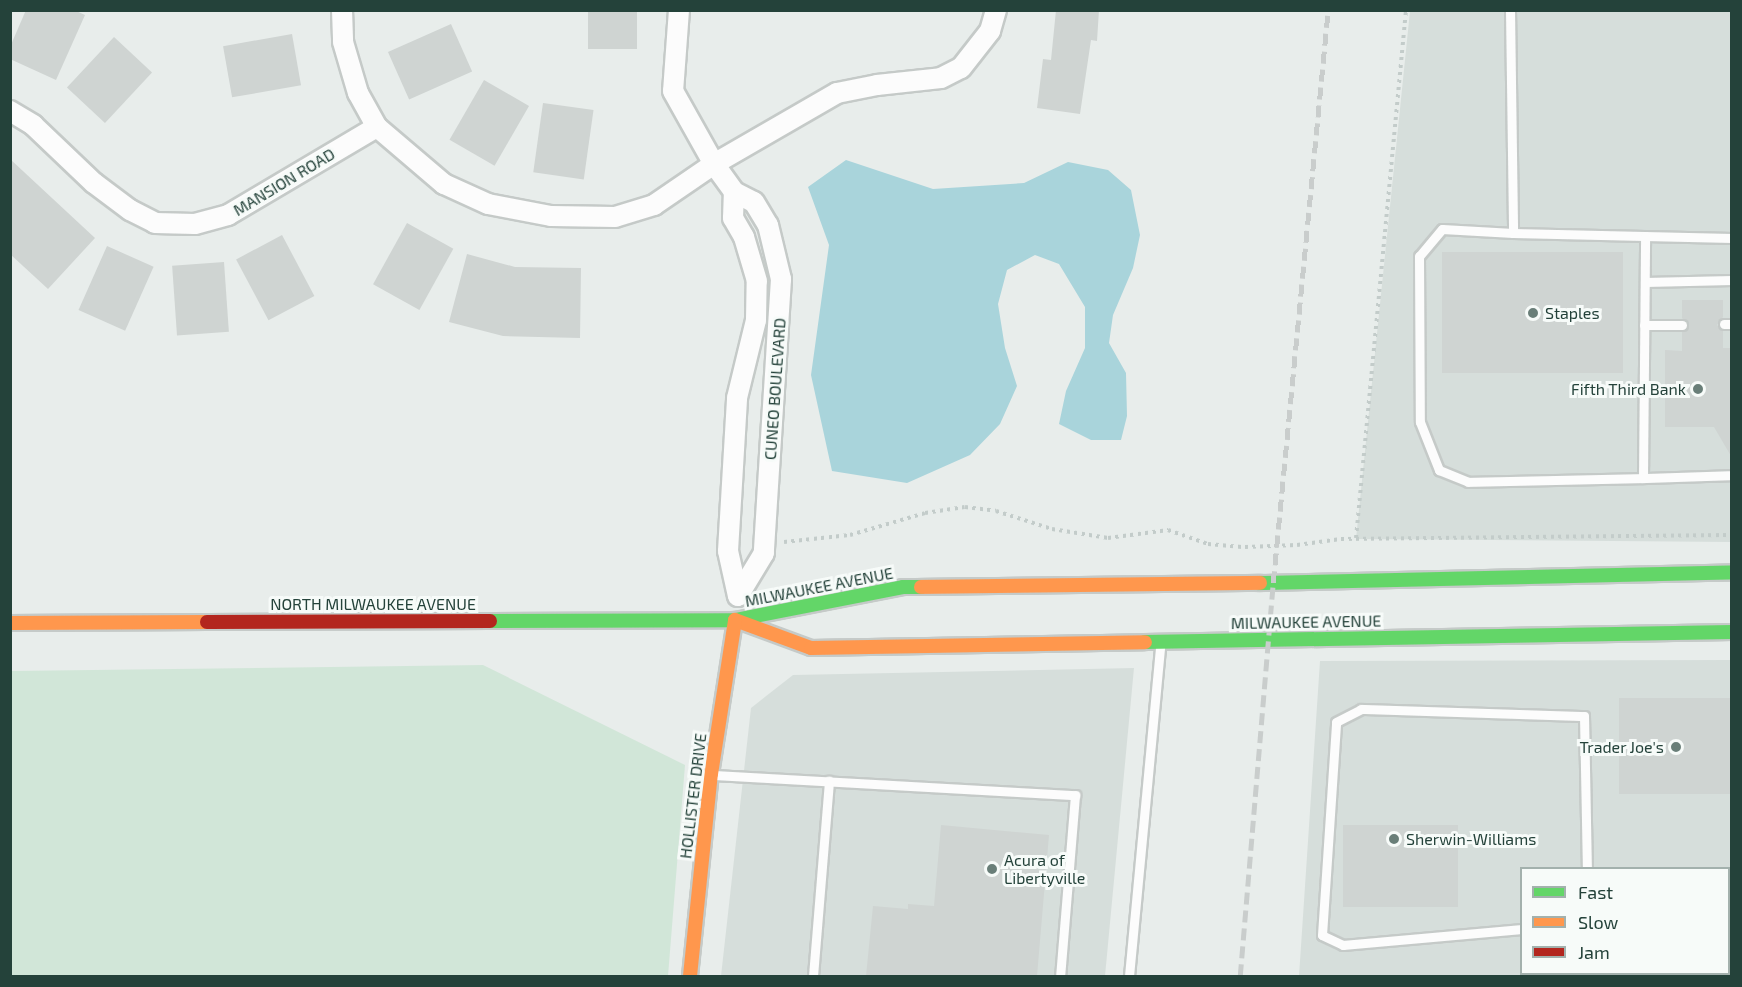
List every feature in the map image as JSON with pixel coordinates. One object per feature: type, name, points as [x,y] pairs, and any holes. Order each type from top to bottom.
[{"type":"main road","name":"MILWAUKEE AVENUE","points":[[735,621],[903,587],[1167,582],[1273,583],[1731,572]]},
{"type":"main road","name":"MILWAUKEE AVENUE","points":[[735,621],[810,648],[1160,643],[1269,638],[1731,632]]},
{"type":"main road","name":"NORTH MILWAUKEE AVENUE","points":[[10,622],[735,621]]},
{"type":"main road","name":"HOLLISTER DRIVE","points":[[690,976],[711,774],[735,621]]},
{"type":"street","points":[[342,10],[343,42],[358,93],[377,127],[444,184],[488,204],[551,216],[615,217],[654,205],[714,164],[837,93],[888,83],[941,78],[961,68],[990,31],[996,10]]},
{"type":"street","name":"CUNEO BOULEVARD","points":[[679,10],[673,91],[714,164],[734,192],[754,202],[768,225],[781,279],[764,553],[738,596]]},
{"type":"street","name":"MANSION ROAD","points":[[10,111],[33,125],[94,183],[130,210],[155,223],[195,224],[228,215],[377,127]]},
{"type":"street","name":"CUNEO BOULEVARD","points":[[734,192],[734,218],[744,237],[757,281],[756,320],[737,398],[728,551],[738,596],[735,621]]},
{"type":"street","points":[[748,353],[777,354]]},
{"type":"lane","points":[[1510,10],[1513,233]]},
{"type":"lane","points":[[1731,238],[1442,229],[1419,256],[1420,422],[1439,470],[1468,482],[1731,475]]},
{"type":"lane","points":[[1643,478],[1646,236]]},
{"type":"lane","points":[[1645,282],[1731,280]]},
{"type":"lane","points":[[1644,325],[1682,325]]},
{"type":"lane","points":[[1129,976],[1160,643]]},
{"type":"lane","points":[[1520,929],[1342,945],[1322,935],[1336,722],[1361,709],[1584,716],[1587,867]]},
{"type":"lane","points":[[711,774],[1076,795],[1060,976]]},
{"type":"lane","points":[[813,976],[828,781]]},
{"type":"path","points":[[1356,539],[1406,10]]},
{"type":"path","points":[[792,541],[850,535],[925,513],[965,507],[996,511],[1052,529],[1108,538],[1168,530],[1208,544],[1245,547],[1356,539],[1731,535]]},
{"type":"shaded area","points":[[1410,11],[1731,11],[1731,542],[1356,539]]},
{"type":"shaded area","points":[[1731,660],[1731,976],[1299,976],[1320,661]]},
{"type":"shaded area","points":[[1134,668],[1105,976],[721,976],[751,708],[793,675]]},
{"type":"green space","points":[[483,665],[685,765],[668,976],[11,976],[11,671]]},
{"type":"water","points":[[846,160],[933,189],[1024,183],[1068,162],[1108,170],[1131,190],[1140,235],[1133,268],[1113,315],[1109,343],[1126,373],[1127,416],[1121,440],[1091,440],[1059,424],[1066,391],[1085,348],[1085,307],[1059,264],[1035,255],[1007,270],[998,304],[1005,348],[1017,386],[1000,424],[970,455],[907,483],[832,471],[811,375],[829,245],[808,187]]},
{"type":"building","points":[[26,10],[74,10],[85,15],[56,80],[10,59],[10,47]]},
{"type":"building","points":[[588,10],[637,10],[637,49],[588,49]]},
{"type":"building","points":[[1056,10],[1099,10],[1097,41],[1091,40],[1080,114],[1037,108],[1043,59],[1051,60]]},
{"type":"building","points":[[451,24],[472,72],[409,100],[388,52]]},
{"type":"building","points":[[292,34],[301,85],[232,97],[223,46]]},
{"type":"building","points":[[114,37],[152,72],[105,123],[67,87]]},
{"type":"building","points":[[484,80],[529,106],[495,166],[450,140]]},
{"type":"building","points":[[543,103],[594,110],[584,179],[533,172]]},
{"type":"building","points":[[10,159],[95,238],[48,289],[10,254]]},
{"type":"building","points":[[407,223],[453,249],[419,310],[373,284]]},
{"type":"building","points":[[282,235],[314,296],[268,320],[236,259]]},
{"type":"building","points":[[107,246],[154,267],[125,331],[79,310]]},
{"type":"building","name":"Staples","points":[[1442,252],[1623,252],[1623,373],[1442,373]]},
{"type":"building","points":[[467,254],[515,267],[581,268],[580,338],[503,336],[449,322]]},
{"type":"building","points":[[224,262],[229,332],[177,335],[172,266]]},
{"type":"building","name":"Fifth Third Bank","points":[[1682,300],[1723,300],[1723,317],[1717,325],[1723,331],[1723,348],[1731,348],[1731,456],[1714,427],[1665,427],[1665,350],[1682,351],[1682,332],[1689,326],[1682,318]]},
{"type":"building","name":"Trader Joe's","points":[[1619,698],[1731,698],[1731,794],[1619,794]]},
{"type":"building","name":"Acura of Libertyville","points":[[941,825],[1049,835],[1037,976],[866,976],[873,906],[908,909],[908,904],[934,906]]},
{"type":"building","points":[[1343,825],[1458,825],[1458,907],[1343,907]]},
{"type":"railway","points":[[1240,976],[1273,583],[1328,10]]},
{"type":"traffic: fast","points":[[1260,583],[1732,572]]},
{"type":"traffic: fast","points":[[490,621],[735,620],[903,587],[921,587]]},
{"type":"traffic: fast","points":[[1145,642],[1732,632]]},
{"type":"traffic: slow","points":[[921,587],[1260,583]]},
{"type":"traffic: slow","points":[[690,976],[711,774],[735,620]]},
{"type":"traffic: slow","points":[[735,620],[811,648],[1145,642]]},
{"type":"traffic: slow","points":[[10,623],[207,622]]},
{"type":"traffic: jam","points":[[207,622],[490,621]]},
{"type":"place","name":"Staples","points":[[1533,313]]},
{"type":"place","name":"Fifth Third Bank","points":[[1698,389]]},
{"type":"place","name":"Trader Joe's","points":[[1676,747]]},
{"type":"place","name":"Sherwin-Williams","points":[[1394,839]]},
{"type":"place","name":"Acura of Libertyville","points":[[992,869]]}]
